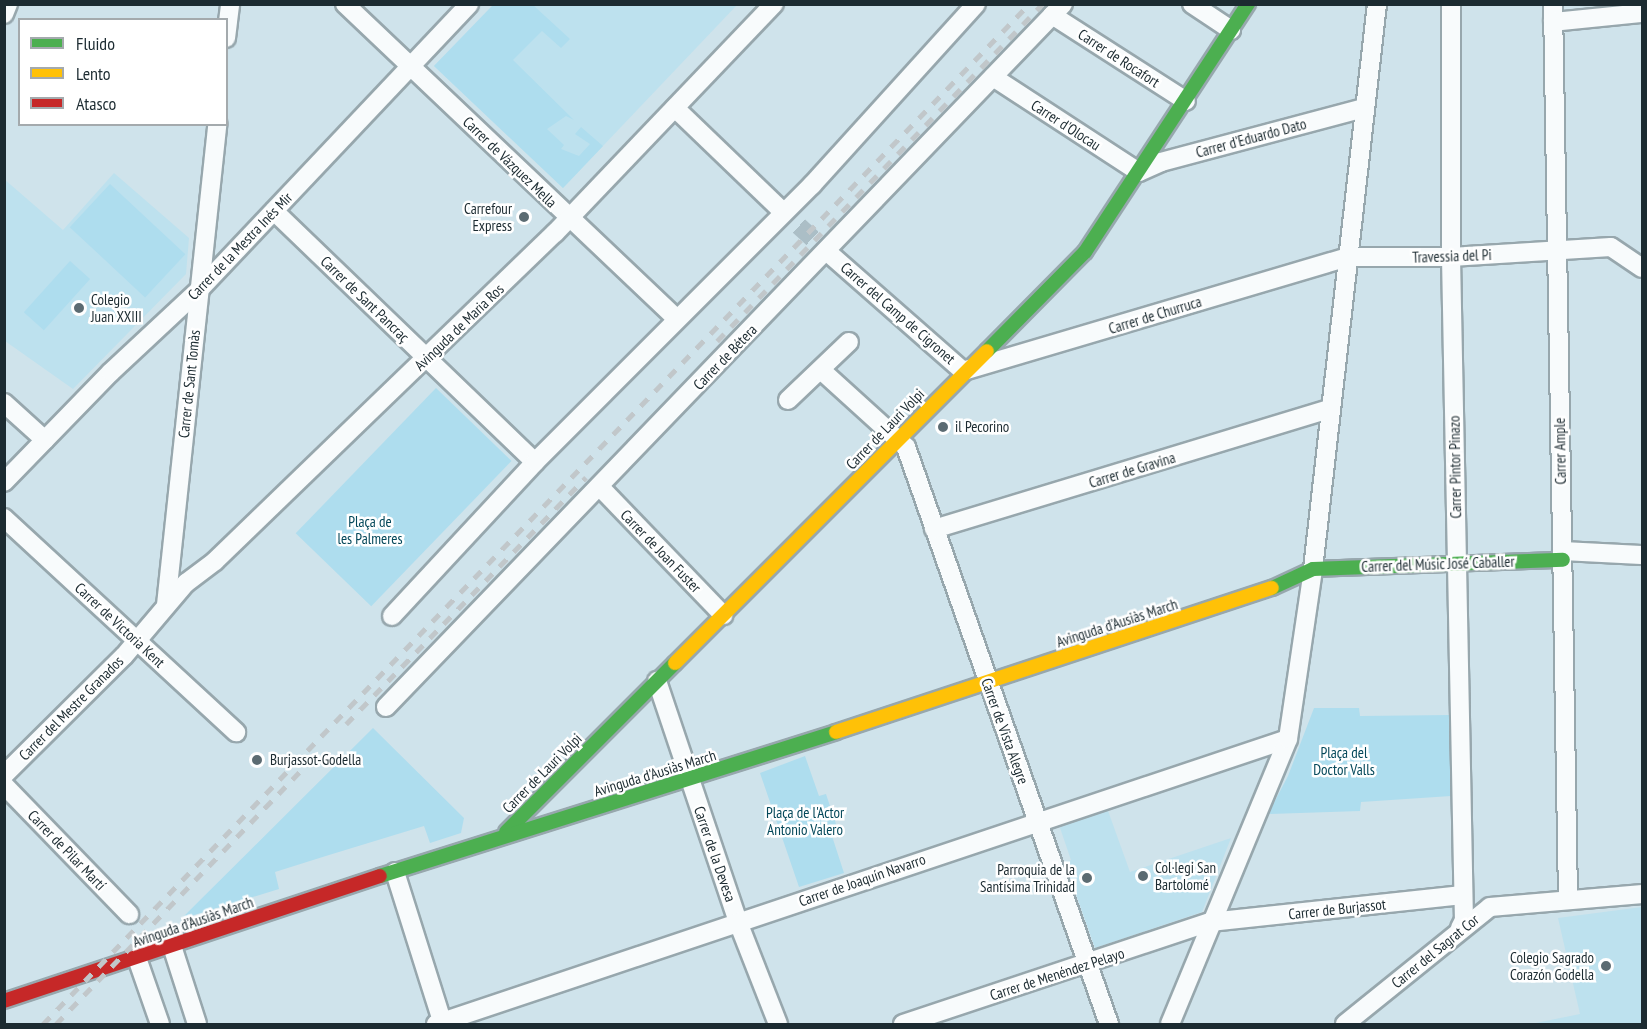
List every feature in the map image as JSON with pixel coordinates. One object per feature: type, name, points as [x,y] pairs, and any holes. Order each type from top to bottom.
[{"type":"street","points":[[4,14],[8,4]]},
{"type":"street","points":[[228,21],[230,4]]},
{"type":"street","name":"Carrer de Vázquez Mella","points":[[345,4],[569,219],[676,318]]},
{"type":"street","name":"Carrer de la Mestra Inés Mir","points":[[4,482],[159,327],[200,290],[469,4]]},
{"type":"street","name":"Avinguda de Maria Ros","points":[[136,640],[165,606],[203,569],[427,359],[569,219],[774,4]]},
{"type":"street","points":[[392,616],[535,462],[676,318],[812,185],[976,4]]},
{"type":"street","points":[[1192,4],[1231,30]]},
{"type":"street","name":"Carrer de Lauri Volpi","points":[[498,837],[723,615],[963,371],[1085,252],[1248,4]]},
{"type":"street","points":[[1170,1024],[1210,922],[1288,739],[1313,568],[1329,409],[1377,4]]},
{"type":"street","name":"Carrer Pintor Pinazo","points":[[1451,4],[1451,256],[1464,920],[1460,928]]},
{"type":"street","name":"Carrer de Bétera","points":[[386,707],[1058,10]]},
{"type":"street","name":"Carrer de Rocafort","points":[[1058,10],[1186,101]]},
{"type":"street","points":[[1553,13],[1642,13]]},
{"type":"street","name":"Carrer Ample","points":[[1553,13],[1568,898]]},
{"type":"street","name":"Carrer d'Olocau","points":[[993,77],[1139,172]]},
{"type":"street","points":[[675,108],[779,208]]},
{"type":"street","name":"Carrer d'Eduardo Dato","points":[[1139,172],[1161,162],[1364,108]]},
{"type":"street","name":"Carrer de Sant Tomàs","points":[[165,606],[173,549],[192,344],[200,290],[217,126]]},
{"type":"street","name":"Carrer de Sant Pancraç","points":[[274,211],[535,462]]},
{"type":"street","name":"Travessia del Pi","points":[[1347,257],[1451,256],[1611,247],[1642,268]]},
{"type":"street","name":"Carrer del Camp de Cigronet","points":[[832,256],[963,371]]},
{"type":"street","name":"Carrer de Churruca","points":[[963,371],[1347,257]]},
{"type":"street","points":[[159,327],[182,329],[192,344]]},
{"type":"street","points":[[788,400],[849,342]]},
{"type":"street","points":[[821,370],[898,438]]},
{"type":"street","points":[[4,403],[45,440]]},
{"type":"street","name":"Carrer de Gravina","points":[[934,530],[1329,409]]},
{"type":"street","name":"Carrer de Vista Alegre","points":[[898,438],[906,447],[987,683],[1038,820],[1109,1024]]},
{"type":"street","name":"Carrer de Joan Fuster","points":[[600,487],[723,615]]},
{"type":"street","name":"Carrer de Victoria Kent","points":[[4,518],[236,732]]},
{"type":"street","points":[[173,549],[184,566],[203,569]]},
{"type":"street","name":"Carrer del Músic José Caballer","points":[[1313,568],[1456,563],[1562,556],[1642,555]]},
{"type":"street","name":"Avinguda d'Ausiàs March","points":[[4,1001],[498,837],[690,780],[987,683],[1276,587],[1313,568]]},
{"type":"street","name":"Carrer del Mestre Granados","points":[[4,775],[136,640]]},
{"type":"street","name":"Carrer de la Devesa","points":[[657,681],[738,922],[778,1024]]},
{"type":"street","name":"Carrer de Joaquín Navarro","points":[[441,1024],[1038,820],[1288,739]]},
{"type":"street","name":"Carrer de Pilar Martí","points":[[4,785],[129,914]]},
{"type":"street","points":[[395,872],[441,1024]]},
{"type":"street","name":"Carrer del Sagrat Cor","points":[[1345,1024],[1460,928],[1490,907],[1568,898],[1642,894]]},
{"type":"street","name":"Carrer de Burjassot","points":[[1210,922],[1463,895]]},
{"type":"street","name":"Carrer de Menéndez Pelayo","points":[[903,1024],[1210,922]]},
{"type":"street","points":[[172,946],[197,1024]]},
{"type":"street","points":[[138,958],[160,1024]]},
{"type":"shaded area","points":[[493,5],[737,5],[563,188],[434,66]]},
{"type":"shaded area","name":"Colegio Juan XXIII","points":[[114,173],[189,238],[186,274],[73,389],[5,341],[4,179],[63,230]]},
{"type":"shaded area","name":"Col·legi San Bartolomé","points":[[1107,808],[1130,872],[1231,838],[1202,912],[1095,948],[1065,863],[1071,860],[1059,825]]},
{"type":"shaded area","name":"Colegio Sagrado Corazón Godella","points":[[1642,907],[1642,1024],[1531,1024],[1580,1014],[1558,918]]},
{"type":"green space","points":[[493,5],[533,5],[570,39],[561,48],[542,31],[513,60],[574,120],[566,116],[547,129],[564,145],[561,149],[579,156],[590,144],[575,134],[581,127],[603,146],[563,188],[434,66]]},
{"type":"green space","points":[[110,184],[185,254],[145,297],[70,227]]},
{"type":"green space","points":[[70,261],[90,279],[44,330],[24,312]]},
{"type":"green space","name":"Plaça de les Palmeres","points":[[436,388],[512,461],[371,606],[296,533]]},
{"type":"green space","name":"Plaça del Doctor Valls","points":[[1314,708],[1359,708],[1360,716],[1451,715],[1451,796],[1361,802],[1360,811],[1268,814],[1288,776]]},
{"type":"green space","points":[[373,728],[464,818],[461,833],[430,843],[424,826],[329,855],[275,872],[279,889],[181,919]]},
{"type":"green space","name":"Plaça de l'Actor Antonio Valero","points":[[805,756],[819,796],[826,794],[838,830],[831,833],[844,873],[799,887],[760,773]]},
{"type":"tunnel","points":[[779,208],[832,256]]},
{"type":"railway","points":[[43,1024],[1029,4]]},
{"type":"railway","points":[[717,341],[1042,4]]},
{"type":"railway","points":[[346,724],[586,477]]},
{"type":"railway","points":[[56,1024],[304,767]]},
{"type":"traffic: fast","points":[[987,351],[1085,252],[1248,4]]},
{"type":"traffic: fast","points":[[1272,588],[1313,569],[1563,560]]},
{"type":"traffic: fast","points":[[506,832],[675,663]]},
{"type":"traffic: fast","points":[[380,876],[836,732]]},
{"type":"traffic: slow","points":[[675,663],[987,351]]},
{"type":"traffic: slow","points":[[836,732],[1272,588]]},
{"type":"traffic: jam","points":[[4,1001],[380,876]]},
{"type":"place","name":"Carrefour Express","points":[[524,217]]},
{"type":"place","name":"Colegio Juan XXIII","points":[[79,308]]},
{"type":"place","name":"il Pecorino","points":[[943,427]]},
{"type":"place","name":"Burjassot-Godella","points":[[257,760]]},
{"type":"place","name":"Col·legi San Bartolomé","points":[[1143,876]]},
{"type":"place","name":"Parroquia de la Santísima Trinidad","points":[[1087,878]]},
{"type":"place","name":"Colegio Sagrado Corazón Godella","points":[[1606,966]]}]
